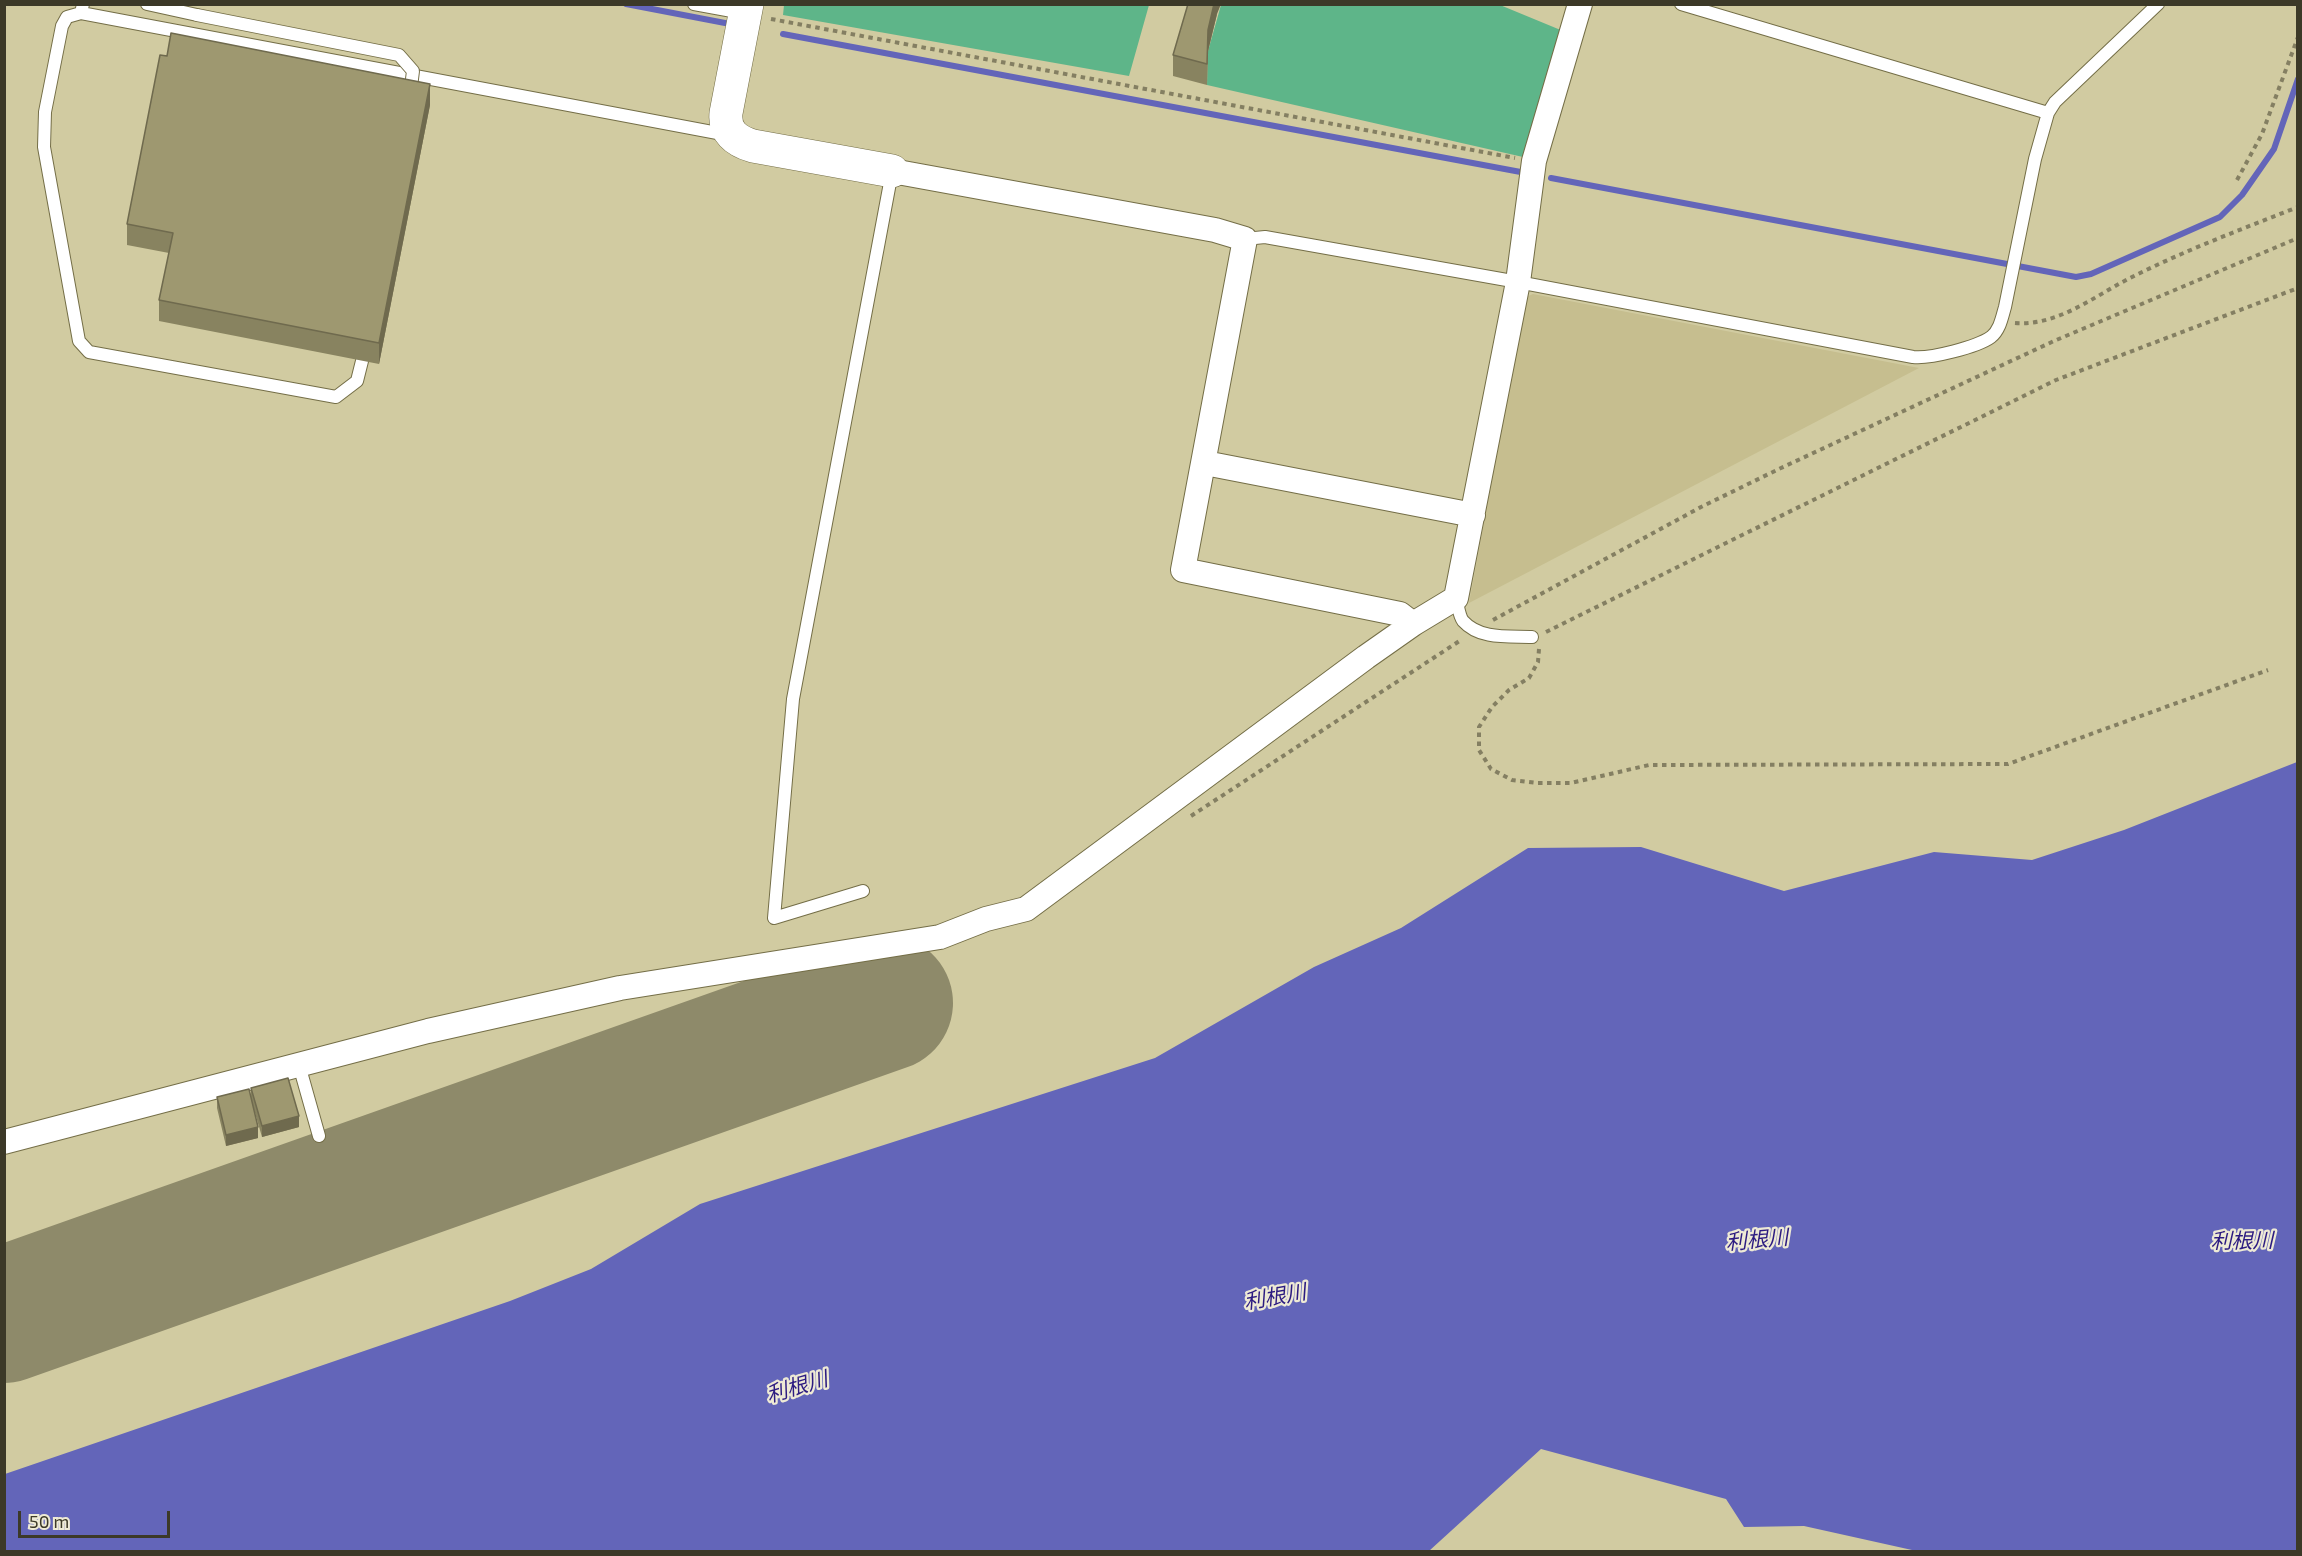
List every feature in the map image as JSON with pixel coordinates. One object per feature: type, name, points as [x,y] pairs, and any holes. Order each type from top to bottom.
[{"type":"street","points":[[4,1142],[428,1031],[620,988],[940,937],[986,919],[1026,909],[1413,624],[1456,598],[1518,282],[1534,161],[1580,4]]},
{"type":"street","points":[[753,10],[725,123],[736,140],[753,146],[1204,228],[1245,239],[1183,570],[1400,614],[1413,624]]},
{"type":"street","points":[[1205,462],[1473,515]]},
{"type":"lane","points":[[109,19],[112,4]]},
{"type":"lane","points":[[147,4],[399,55],[413,71],[410,102]]},
{"type":"lane","points":[[694,4],[753,10]]},
{"type":"lane","points":[[1681,4],[2048,113]]},
{"type":"lane","points":[[1245,239],[1265,237],[1518,282],[1913,357],[1935,356],[1978,343],[1991,337],[1998,329],[2014,264],[2035,159],[2048,113],[2055,102],[2158,4]]},
{"type":"lane","points":[[362,361],[357,381],[336,397],[89,352],[79,341],[44,147],[45,112],[62,26],[67,17],[82,9],[109,19],[732,136]]},
{"type":"lane","points":[[863,891],[774,918],[793,699],[892,171]]},
{"type":"lane","points":[[1456,598],[1462,620],[1475,630],[1491,636],[1533,637]]},
{"type":"lane","points":[[299,1065],[319,1136]]},
{"type":"path","points":[[753,10],[1534,161]]},
{"type":"path","points":[[2237,180],[2262,134],[2298,37]]},
{"type":"path","points":[[2002,318],[2013,323],[2032,324],[2069,313],[2132,277],[2228,234],[2298,207]]},
{"type":"path","points":[[1499,616],[1701,507],[1791,463],[2045,345],[2298,238]]},
{"type":"path","points":[[2268,670],[2008,764],[1650,765],[1571,783],[1538,783],[1512,780],[1491,769],[1479,750],[1479,727],[1492,707],[1509,690],[1529,678],[1538,662],[1539,649],[1533,637],[2056,380],[2298,288]]},
{"type":"path","points":[[1187,819],[1451,647]]},
{"type":"shaded area","points":[[1533,294],[1919,368],[1469,603],[1526,297]]},
{"type":"green space","points":[[784,4],[1149,5],[1129,76],[783,15]]},
{"type":"green space","points":[[1221,5],[1500,5],[1563,31],[1532,151],[1523,157],[1207,85],[1208,51]]},
{"type":"water","name":"利根川","points":[[2297,762],[2297,1551],[1921,1552],[1804,1526],[1744,1527],[1726,1499],[1541,1449],[1429,1551],[5,1551],[5,1474],[510,1301],[591,1269],[700,1204],[1155,1058],[1314,967],[1401,928],[1528,848],[1641,847],[1784,891],[1934,852],[2032,860],[2124,830]]},
{"type":"building","points":[[1188,4],[1214,4],[1208,30],[1207,64],[1173,55]]},
{"type":"building","points":[[171,33],[430,84],[379,343],[159,300],[173,233],[127,224],[160,55],[167,56]]},
{"type":"building","points":[[288,1078],[299,1116],[262,1126],[251,1088]]},
{"type":"building","points":[[249,1089],[258,1127],[226,1135],[217,1097]]},
{"type":"waterway","points":[[626,4],[725,23]]},
{"type":"waterway","points":[[783,34],[1526,173]]},
{"type":"waterway","points":[[1551,178],[2076,277],[2091,274],[2220,217],[2242,195],[2274,149],[2298,79]]},
{"type":"runway","points":[[4,1315],[885,1003]]}]
